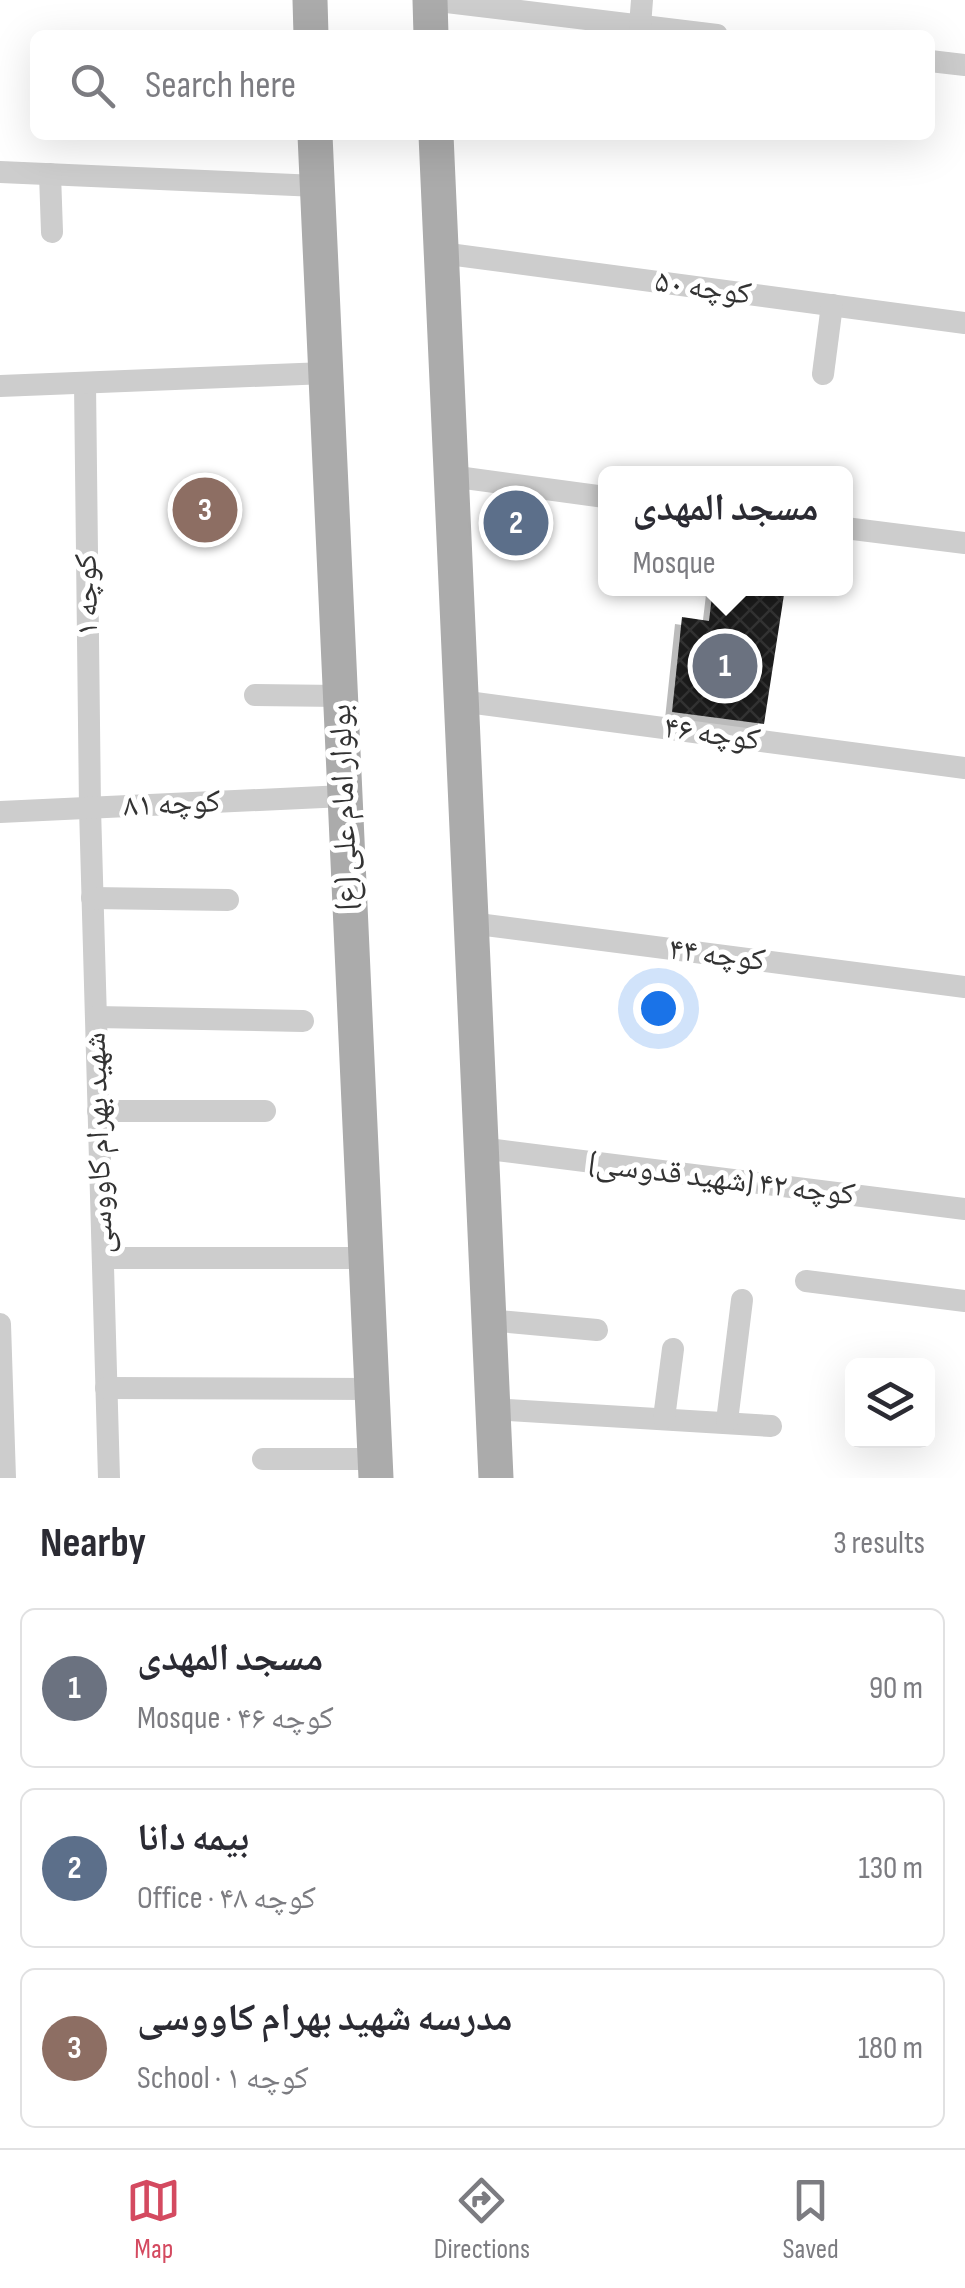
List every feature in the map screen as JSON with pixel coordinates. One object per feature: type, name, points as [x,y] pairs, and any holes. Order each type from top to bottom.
[{"type":"main road","points":[[310,0],[311,30]]},
{"type":"main road","points":[[430,0],[432,30]]},
{"type":"main road","name":"بولوار امام علی (ع)","points":[[315,140],[375,1469]]},
{"type":"main road","points":[[436,140],[496,1478]]},
{"type":"street","points":[[430,0],[674,30]]},
{"type":"street","points":[[640,26],[642,0]]},
{"type":"street","points":[[935,62],[965,65]]},
{"type":"street","points":[[0,172],[318,186]]},
{"type":"street","points":[[50,174],[52,232]]},
{"type":"street","name":"کوچه ۵۰","points":[[441,253],[965,323]]},
{"type":"street","points":[[823,374],[832,305]]},
{"type":"street","points":[[0,386],[326,373]]},
{"type":"street","name":"کوچه ۱","points":[[85,383],[90,808]]},
{"type":"street","points":[[450,476],[598,495]]},
{"type":"street","points":[[853,529],[965,544]]},
{"type":"street","points":[[255,694],[340,696]]},
{"type":"street","name":"کوچه ۴۶","points":[[460,701],[965,768]]},
{"type":"street","name":"کوچه ۸۱","points":[[0,812],[344,796]]},
{"type":"street","name":"شهید بهرام کاووسی","points":[[90,808],[109,1478]]},
{"type":"street","points":[[92,898],[228,900]]},
{"type":"street","name":"کوچه ۴۴","points":[[470,923],[965,986]]},
{"type":"street","points":[[96,1017],[303,1020]]},
{"type":"street","points":[[98,1111],[265,1111]]},
{"type":"street","name":"کوچه ۴۲ (شهید قدوسی)","points":[[480,1148],[965,1209]]},
{"type":"street","points":[[102,1258],[365,1258]]},
{"type":"street","points":[[806,1281],[965,1301]]},
{"type":"street","points":[[727,1421],[742,1300]]},
{"type":"street","points":[[488,1320],[597,1330]]},
{"type":"street","points":[[0,1324],[5,1478]]},
{"type":"street","points":[[664,1418],[672,1348]]},
{"type":"street","points":[[106,1388],[372,1389]]},
{"type":"street","points":[[492,1409],[771,1426]]},
{"type":"street","points":[[263,1459],[375,1469]]},
{"type":"building","points":[[712,596],[784,596],[764,724],[672,712],[682,617],[709,621]]},
{"type":"place","name":"مدرسه شهید بهرام کاووسی","points":[[205,510]]},
{"type":"place","name":"بیمه دانا","points":[[516,523]]},
{"type":"place","name":"مسجد المهدی","points":[[725,666]]}]
